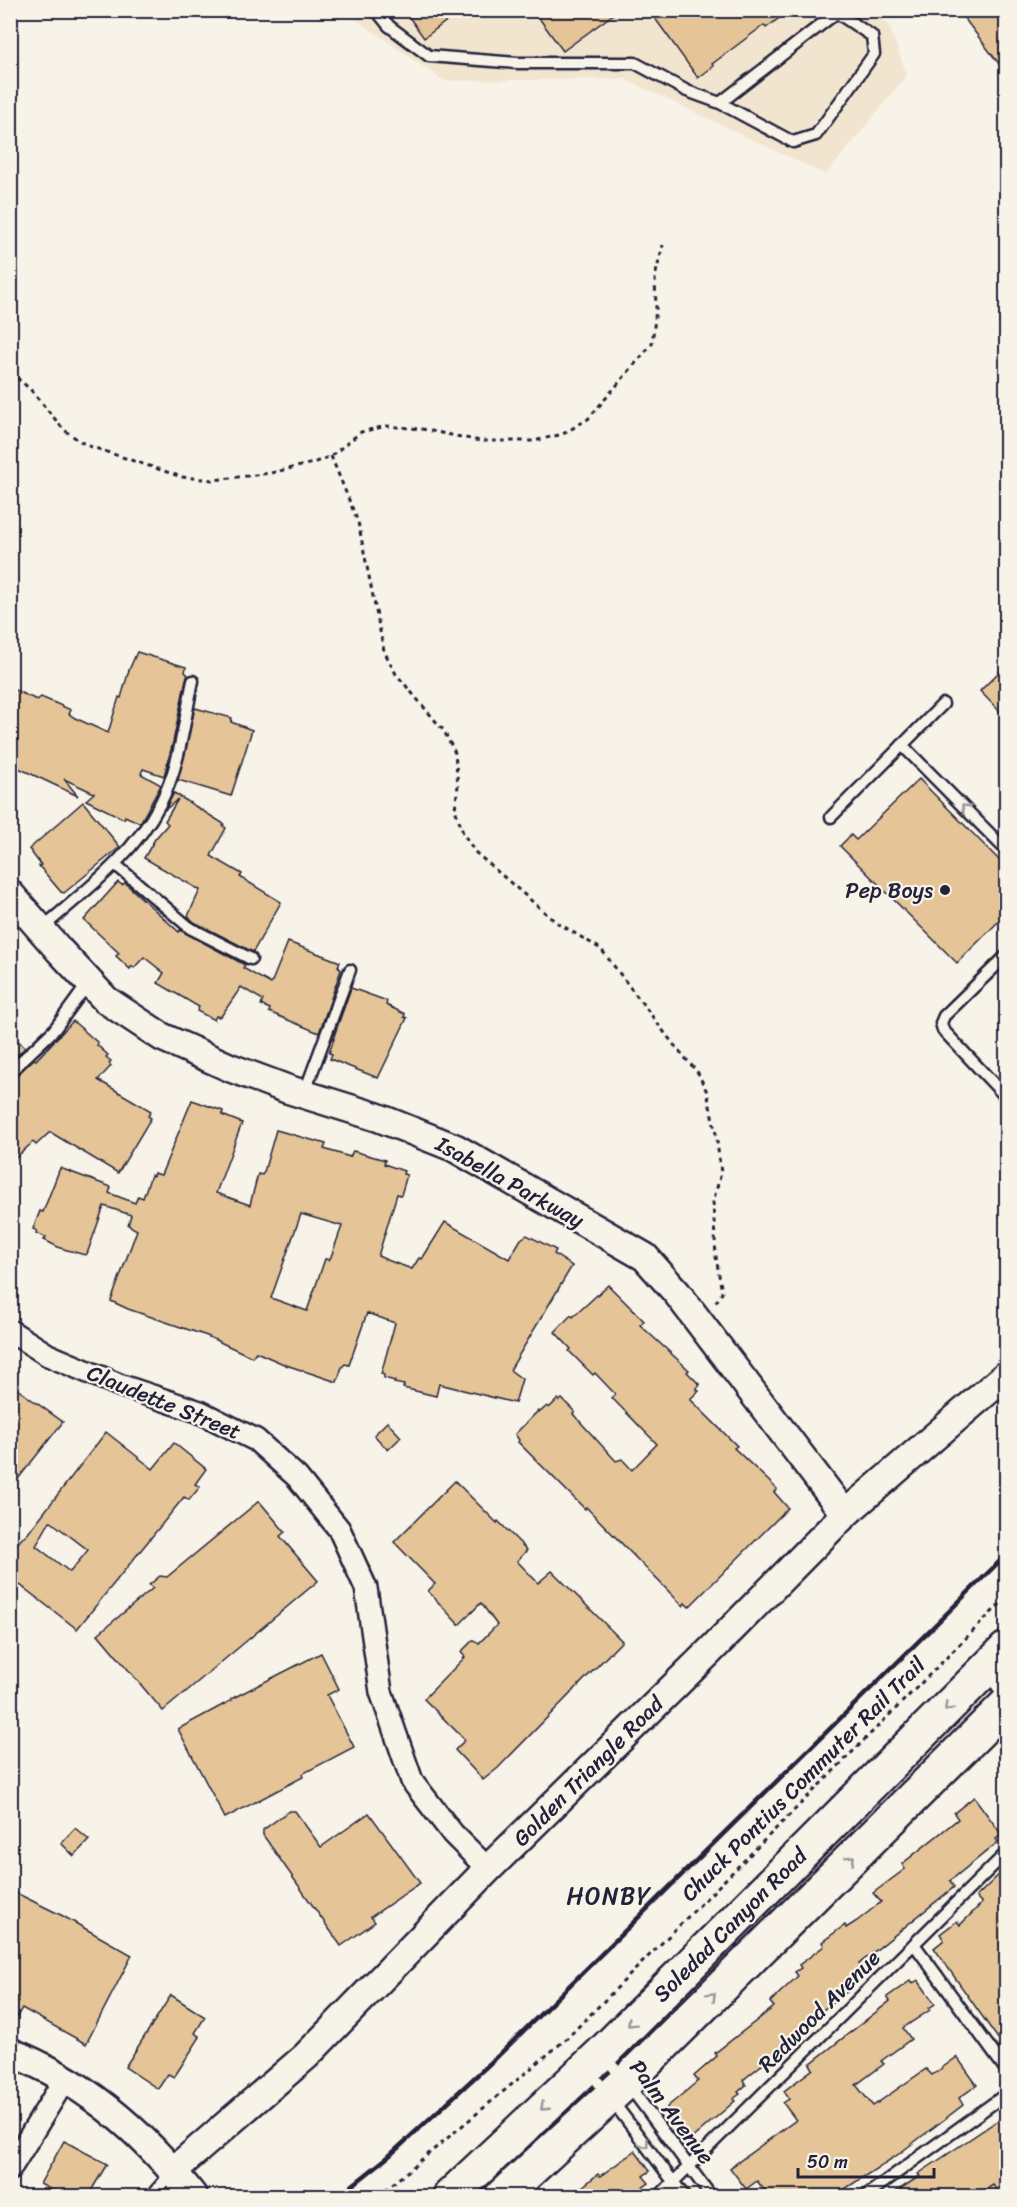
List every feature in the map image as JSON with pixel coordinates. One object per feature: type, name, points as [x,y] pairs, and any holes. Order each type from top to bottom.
[{"type":"main road","name":"Soledad Canyon Road","points":[[450,2196],[1001,1668]]},
{"type":"main road","name":"Soledad Canyon Road","points":[[502,2196],[618,2089],[1006,1705]]},
{"type":"street","name":"Isabella Parkway","points":[[10,894],[106,1000],[162,1037],[231,1068],[304,1095],[377,1117],[455,1148],[645,1257],[677,1293],[845,1514]]},
{"type":"street","name":"Claudette Street","points":[[10,1331],[48,1355],[118,1385],[200,1412],[247,1435],[256,1440],[297,1478],[339,1528],[366,1588],[381,1692],[412,1780],[453,1834],[488,1869]]},
{"type":"street","name":"Golden Triangle Road","points":[[173,2170],[306,2056],[488,1869],[709,1652],[845,1514],[1006,1375]]},
{"type":"street","points":[[10,2052],[65,2079],[119,2118],[173,2170],[193,2196]]},
{"type":"street","points":[[10,2169],[65,2079]]},
{"type":"lane","points":[[376,10],[389,27],[429,56],[518,63],[635,63],[687,91],[720,103],[793,142],[816,135],[874,54],[872,36],[835,12],[720,103]]},
{"type":"lane","points":[[41,929],[116,865],[133,845],[161,804],[175,766],[193,681]]},
{"type":"lane","points":[[831,817],[943,704]]},
{"type":"lane","points":[[903,745],[1006,850]]},
{"type":"lane","points":[[116,865],[190,928],[251,959]]},
{"type":"lane","points":[[1006,956],[944,1016],[941,1023],[943,1030],[1006,1096]]},
{"type":"lane","points":[[304,1095],[350,970]]},
{"type":"lane","points":[[10,1072],[54,1030],[90,982]]},
{"type":"lane","name":"Redwood Avenue","points":[[659,2196],[1006,1853]]},
{"type":"lane","points":[[914,1944],[1006,2070]]},
{"type":"lane","name":"Palm Avenue","points":[[594,2060],[690,2167],[711,2196]]},
{"type":"lane","name":"Palm Avenue","points":[[594,2060],[618,2089],[684,2196]]},
{"type":"lane","points":[[865,2196],[1006,2094]]},
{"type":"lane","points":[[151,2196],[173,2170]]},
{"type":"path","points":[[10,372],[30,389],[64,430],[86,445],[182,477],[214,480],[272,473],[313,463],[331,456],[361,432],[386,426],[422,429],[480,441],[534,441],[563,434],[588,419],[652,344],[656,309],[655,277],[663,245]]},
{"type":"path","points":[[331,456],[358,522],[384,651],[396,674],[444,731],[455,753],[458,785],[455,809],[463,832],[475,852],[556,922],[601,949],[698,1073],[707,1092],[721,1173],[713,1202],[716,1257],[722,1293],[701,1324]]},
{"type":"path","name":"Chuck Pontius Commuter Rail Trail","points":[[378,2196],[566,2040],[1006,1598]]},
{"type":"shaded area","points":[[344,11],[870,11],[888,23],[907,75],[826,175],[625,79],[444,81]]},
{"type":"building","points":[[404,10],[461,10],[424,38]]},
{"type":"building","points":[[533,10],[619,10],[563,51]]},
{"type":"building","points":[[649,10],[790,10],[766,28],[764,25],[712,64],[714,66],[698,78]]},
{"type":"building","points":[[958,10],[1006,10],[1006,73]]},
{"type":"building","points":[[137,652],[186,667],[185,672],[188,675],[164,776],[143,769],[141,774],[161,785],[140,823],[125,816],[124,819],[86,800],[94,793],[64,779],[78,796],[10,764],[10,688],[37,700],[41,697],[71,710],[69,714],[75,718],[108,733]]},
{"type":"building","points":[[1006,665],[1006,718],[980,691]]},
{"type":"building","points":[[195,708],[232,718],[231,722],[252,730],[231,796],[178,780]]},
{"type":"building","name":"Pep Boys","points":[[919,779],[1006,867],[1006,914],[957,963],[840,846],[851,835],[856,840]]},
{"type":"building","points":[[174,793],[224,824],[226,828],[211,856],[242,874],[240,877],[281,902],[253,952],[194,922],[188,916],[200,890],[144,858],[155,839],[168,824],[165,821],[178,799],[165,810]]},
{"type":"building","points":[[83,802],[120,847],[64,893],[39,866],[41,865],[29,849]]},
{"type":"building","points":[[118,882],[122,885],[125,883],[179,932],[180,930],[245,965],[243,968],[271,984],[288,942],[340,962],[338,966],[341,970],[319,1033],[269,1012],[270,1009],[261,1005],[263,1000],[241,987],[222,1015],[216,1016],[214,1020],[197,1011],[199,1007],[158,983],[164,973],[144,957],[134,968],[132,966],[130,969],[116,956],[119,953],[84,920]]},
{"type":"building","points":[[351,988],[387,1001],[386,1005],[405,1014],[404,1017],[407,1018],[378,1078],[330,1059],[332,1054],[329,1053],[333,1039]]},
{"type":"building","points":[[73,1021],[98,1043],[97,1045],[111,1061],[109,1063],[111,1066],[98,1080],[151,1111],[148,1116],[151,1118],[118,1173],[50,1132],[36,1145],[33,1142],[10,1163],[10,1079],[34,1059],[36,1060]]},
{"type":"building","points":[[10,1032],[25,1048],[10,1061]]},
{"type":"building","points":[[192,1100],[223,1111],[222,1115],[242,1123],[216,1193],[250,1205],[258,1174],[262,1175],[264,1172],[276,1130],[326,1144],[324,1149],[350,1157],[353,1151],[385,1160],[384,1164],[404,1171],[403,1174],[407,1175],[401,1195],[397,1194],[378,1256],[387,1260],[412,1269],[419,1258],[422,1259],[445,1222],[509,1259],[521,1239],[527,1235],[556,1250],[554,1254],[572,1266],[510,1370],[522,1379],[515,1403],[439,1384],[436,1396],[403,1388],[404,1385],[384,1378],[381,1374],[395,1323],[367,1313],[349,1365],[345,1364],[342,1367],[337,1382],[256,1352],[252,1357],[207,1336],[111,1301],[137,1230],[128,1225],[131,1215],[104,1206],[85,1255],[60,1248],[44,1240],[46,1237],[36,1233],[37,1231],[33,1229],[40,1211],[43,1212],[60,1168],[111,1187],[109,1193],[135,1203],[138,1196],[143,1198],[151,1175],[153,1176],[154,1173],[161,1175]],"holes":[[[301,1214],[342,1226],[331,1257],[329,1260],[325,1259],[307,1311],[271,1298]]]},
{"type":"building","points":[[608,1285],[644,1321],[640,1325],[689,1370],[687,1372],[700,1385],[696,1389],[699,1391],[690,1399],[737,1446],[734,1448],[777,1489],[774,1492],[788,1508],[689,1607],[685,1603],[683,1606],[586,1507],[585,1509],[518,1442],[515,1434],[538,1411],[540,1412],[547,1406],[549,1408],[558,1399],[559,1401],[562,1399],[616,1461],[622,1459],[632,1470],[657,1444],[612,1398],[615,1394],[569,1351],[571,1349],[555,1332],[571,1315],[573,1317]]},
{"type":"building","points":[[10,1384],[63,1422],[10,1489]]},
{"type":"building","points":[[387,1422],[401,1437],[388,1450],[374,1435]]},
{"type":"building","points":[[106,1432],[153,1469],[174,1443],[206,1469],[195,1484],[200,1487],[189,1500],[184,1497],[77,1629],[20,1585],[10,1595],[10,1552],[25,1537]],"holes":[[[50,1521],[88,1550],[70,1572],[36,1546]]]},
{"type":"building","points":[[455,1481],[527,1550],[517,1561],[538,1583],[552,1571],[622,1641],[498,1768],[483,1780],[455,1750],[465,1740],[424,1699],[465,1657],[461,1652],[473,1640],[479,1643],[497,1625],[481,1603],[459,1625],[428,1591],[435,1584],[394,1542]]},
{"type":"building","points":[[259,1501],[285,1532],[280,1536],[318,1581],[163,1711],[98,1634],[153,1588],[149,1585],[160,1576],[167,1577]]},
{"type":"building","points":[[321,1653],[339,1689],[327,1695],[354,1747],[225,1818],[178,1729]]},
{"type":"building","points":[[974,1797],[1002,1835],[996,1839],[998,1842],[950,1881],[954,1887],[859,1964],[864,1971],[844,1985],[848,1991],[819,2013],[821,2016],[816,2021],[743,2080],[746,2085],[733,2099],[735,2101],[690,2140],[667,2113],[667,2107],[698,2081],[694,2076],[717,2056],[715,2053],[774,2007],[770,2002],[798,1976],[795,1972],[801,1968],[799,1965],[824,1946],[822,1942],[845,1925],[846,1928],[857,1921],[881,1902],[873,1893],[905,1869],[902,1864],[958,1819],[954,1813]]},
{"type":"building","points":[[289,1811],[295,1811],[321,1847],[369,1813],[420,1883],[371,1917],[375,1922],[341,1946],[263,1835],[263,1830]]},
{"type":"building","points":[[75,1828],[89,1840],[74,1856],[61,1843]]},
{"type":"building","points":[[1006,1868],[1006,2050],[934,1948],[944,1940],[940,1934],[957,1921],[960,1925],[982,1903],[976,1897]]},
{"type":"building","points":[[10,1890],[61,1915],[132,1955],[86,2044],[22,2008],[10,2029]]},
{"type":"building","points":[[918,1980],[935,2004],[903,2028],[911,2039],[881,2061],[884,2064],[856,2085],[873,2106],[926,2069],[932,2075],[957,2057],[977,2085],[959,2098],[963,2105],[896,2156],[834,2196],[769,2196],[757,2181],[746,2189],[730,2168],[796,2120],[783,2103],[789,2099],[784,2091],[813,2069],[810,2064],[890,2001],[887,1997],[910,1981],[912,1984]]},
{"type":"building","points":[[171,1995],[205,2017],[195,2033],[200,2037],[178,2071],[174,2077],[168,2074],[158,2089],[125,2067]]},
{"type":"building","points":[[1006,2115],[1006,2196],[1001,2196],[993,2185],[976,2196],[889,2196],[920,2176],[918,2174]]},
{"type":"building","points":[[64,2141],[107,2164],[88,2196],[63,2196],[40,2184]]},
{"type":"building","points":[[635,2151],[650,2171],[643,2176],[649,2183],[630,2196],[571,2196],[598,2174],[600,2176]]},
{"type":"railway","points":[[339,2196],[388,2157],[498,2056],[1006,1555]]},
{"type":"place","name":"Pep Boys","points":[[945,890]]},
{"type":"district","name":"HONBY","points":[[609,1896]]}]
